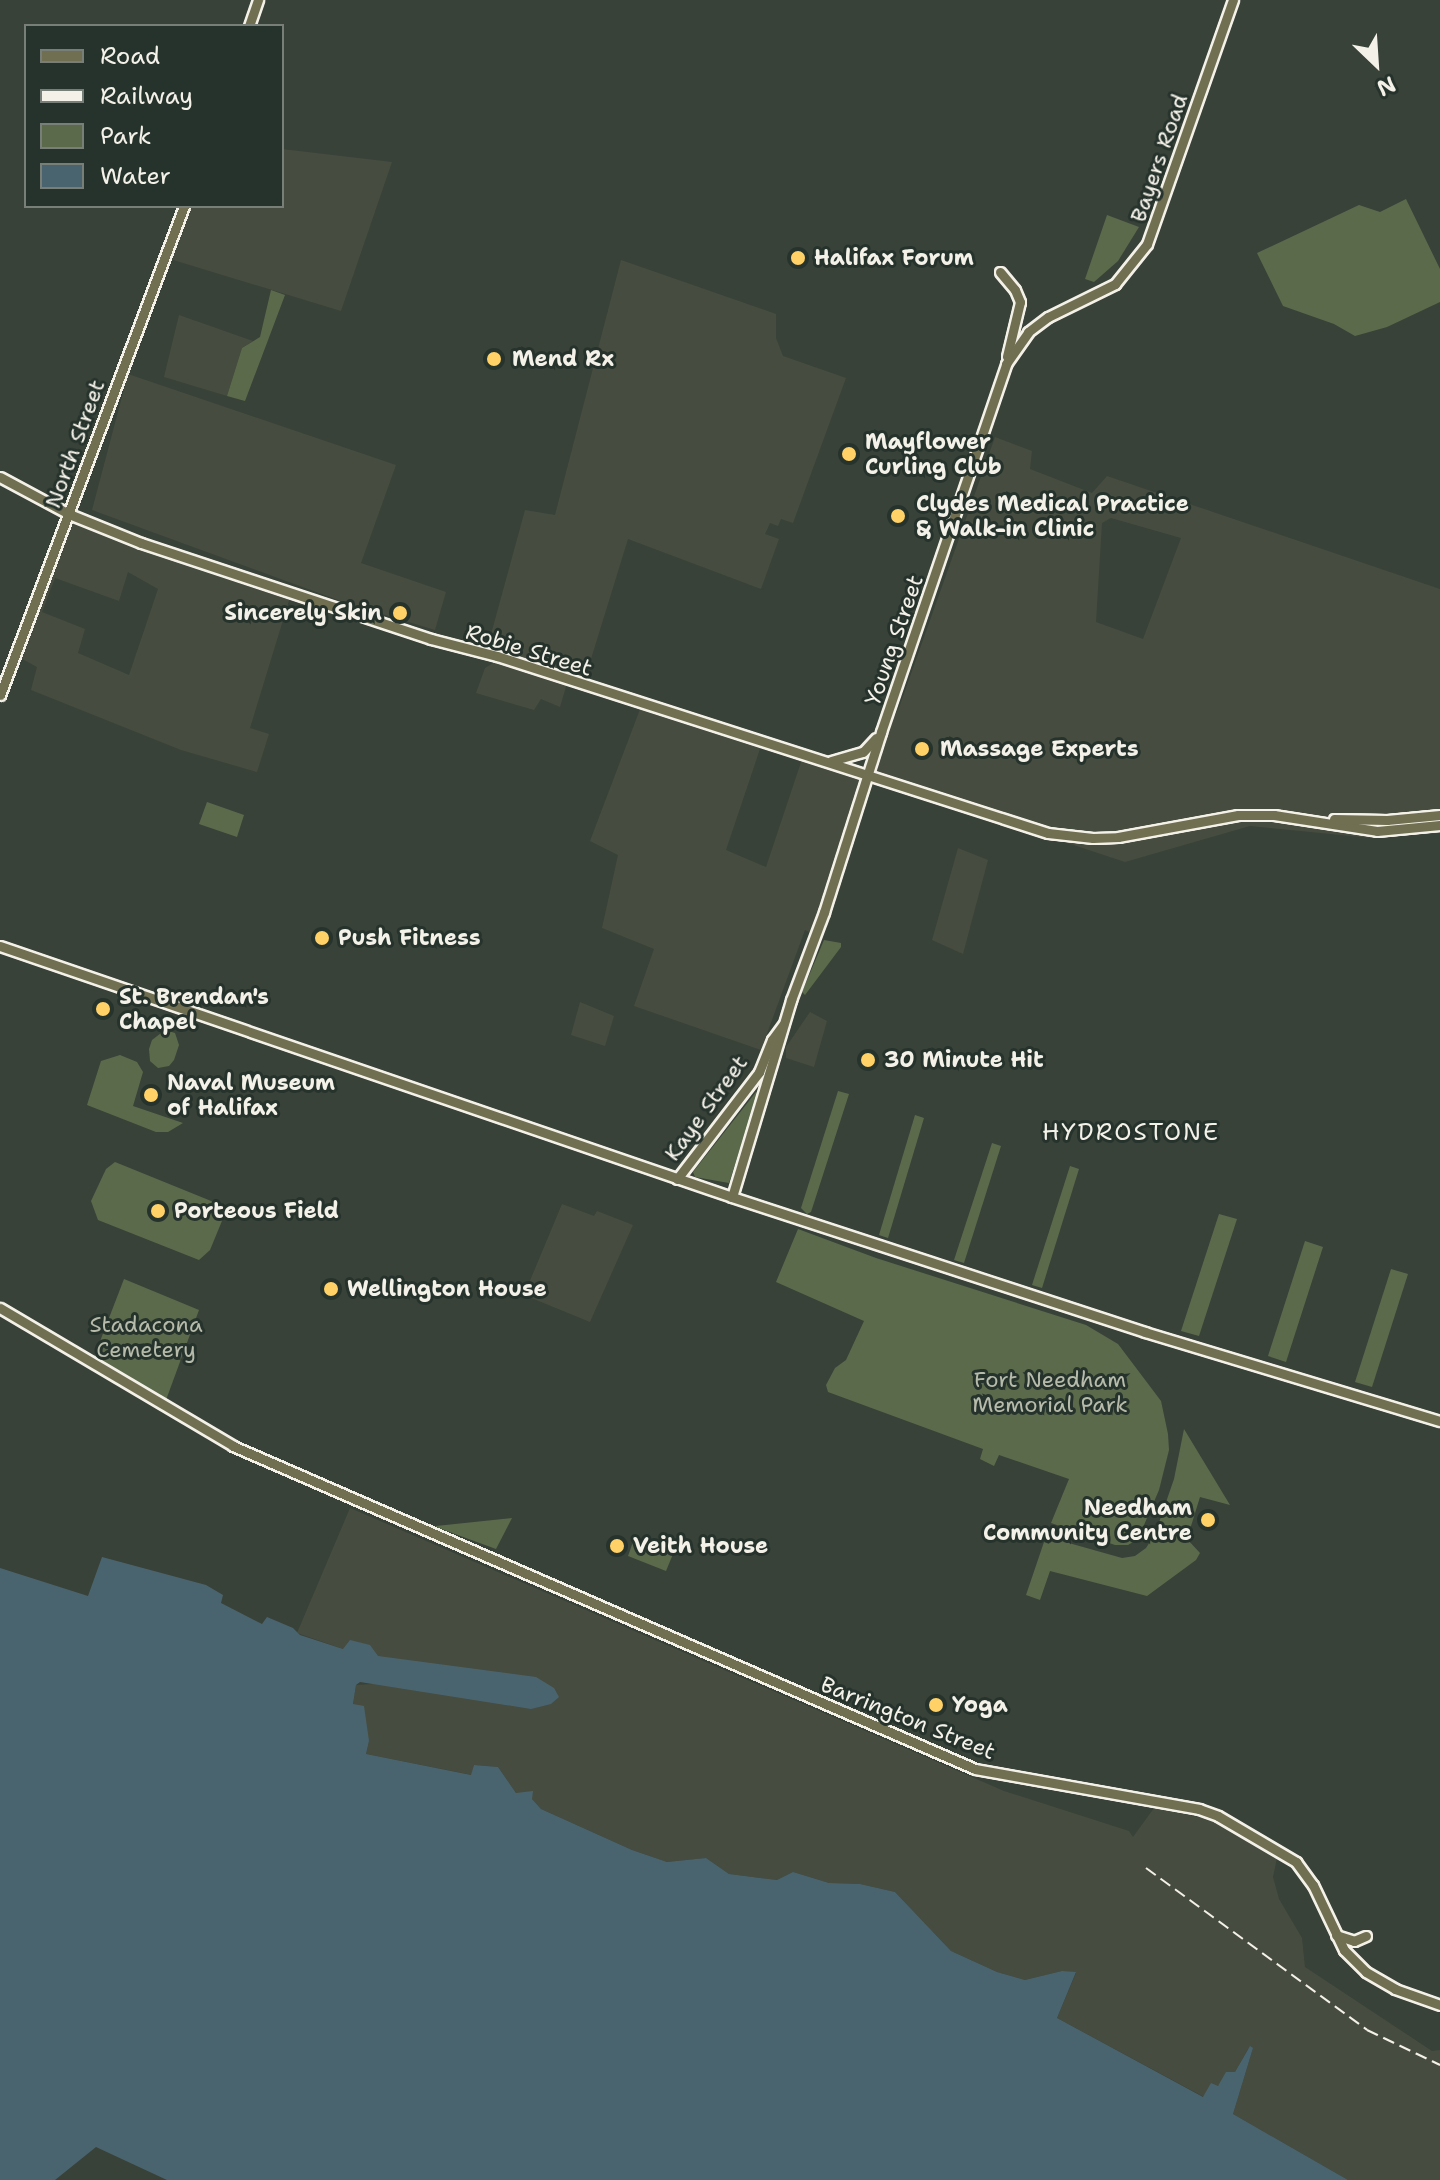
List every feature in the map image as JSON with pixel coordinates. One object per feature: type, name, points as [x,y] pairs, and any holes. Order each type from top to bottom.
[{"type":"main road","points":[[250,24],[258,0]]},
{"type":"main road","name":"Bayers Road","points":[[1083,301],[1115,284],[1147,244],[1233,0]]},
{"type":"main road","name":"North Street","points":[[0,695],[183,208]]},
{"type":"main road","points":[[1000,272],[1020,302],[1006,364]]},
{"type":"main road","name":"Young Street","points":[[765,1059],[783,1025],[824,912],[881,732],[1006,364],[1028,332],[1083,301]]},
{"type":"main road","name":"Robie Street","points":[[0,477],[69,514],[141,543],[339,609],[1055,834],[1118,837],[1238,815],[1294,817]]},
{"type":"main road","points":[[826,761],[849,759],[863,752],[881,732]]},
{"type":"main road","points":[[1294,817],[1387,820],[1440,815]]},
{"type":"main road","points":[[1294,817],[1377,831],[1440,825]]},
{"type":"main road","points":[[0,946],[677,1179],[1145,1332],[1440,1421]]},
{"type":"main road","name":"Young Street","points":[[732,1197],[780,1045],[783,1025]]},
{"type":"main road","name":"Kaye Street","points":[[677,1179],[759,1072],[765,1059]]},
{"type":"main road","name":"Barrington Street","points":[[0,1308],[233,1446],[975,1769],[1199,1809],[1218,1816],[1296,1862],[1313,1885],[1335,1934],[1366,1972],[1395,1989],[1440,2005]]},
{"type":"main road","points":[[1335,1934],[1354,1941],[1366,1936]]},
{"type":"shaded area","points":[[284,149],[392,162],[341,311],[170,259],[189,208],[284,208]]},
{"type":"shaded area","points":[[621,260],[776,314],[776,338],[783,356],[846,378],[793,523],[781,519],[778,526],[770,523],[765,534],[779,539],[761,589],[628,539],[583,685],[568,680],[560,707],[541,699],[534,710],[476,693],[485,668],[495,662],[487,649],[525,510],[555,515]]},
{"type":"shaded area","points":[[179,315],[253,341],[242,348],[227,396],[164,377]]},
{"type":"shaded area","points":[[128,374],[396,465],[361,563],[446,592],[435,630],[349,604],[92,510]]},
{"type":"shaded area","points":[[995,437],[1032,451],[1030,469],[1092,493],[1107,476],[1440,589],[1440,833],[1371,838],[1250,826],[1125,862],[867,777],[813,934],[805,930],[761,1050],[634,1006],[654,949],[602,928],[618,855],[590,841],[642,704],[762,743],[726,850],[766,867],[803,756],[866,777],[900,705]],"holes":[[[1111,518],[1181,538],[1143,639],[1096,622],[1102,523]]]},
{"type":"shaded area","points":[[68,511],[138,541],[291,594],[250,728],[269,734],[257,772],[181,750],[31,690],[37,667],[15,655]],"holes":[[[128,572],[158,589],[129,675],[78,653],[85,629],[42,612],[55,578],[119,601]]]},
{"type":"shaded area","points":[[958,848],[988,860],[963,954],[932,940]]},
{"type":"shaded area","points":[[580,1002],[614,1016],[605,1046],[571,1035]]},
{"type":"shaded area","points":[[810,1012],[827,1021],[814,1067],[786,1058],[786,1047]]},
{"type":"shaded area","points":[[562,1204],[594,1216],[597,1211],[633,1225],[590,1322],[524,1295]]},
{"type":"shaded area","points":[[350,1508],[1004,1791],[1129,1831],[1133,1837],[1154,1808],[1213,1820],[1277,1858],[1273,1877],[1279,1899],[1302,1938],[1305,1967],[1432,2051],[1440,2050],[1440,2180],[1348,2180],[1233,2114],[1253,2048],[1248,2049],[1235,2072],[1204,2097],[1057,2018],[1076,1973],[1062,1971],[1025,1980],[997,1972],[951,1951],[895,1892],[860,1884],[829,1883],[793,1872],[777,1880],[729,1874],[706,1858],[667,1862],[632,1850],[541,1809],[532,1799],[516,1793],[498,1767],[474,1765],[472,1775],[366,1754],[369,1741],[353,1705],[356,1685],[373,1684],[343,1649],[297,1633]]},
{"type":"green space","points":[[1406,199],[1440,269],[1440,302],[1387,327],[1355,336],[1334,324],[1283,306],[1257,253],[1359,205],[1380,212]]},
{"type":"green space","points":[[1107,215],[1139,227],[1118,261],[1094,282],[1085,279]]},
{"type":"green space","points":[[271,290],[285,295],[245,401],[227,396],[242,348],[260,337]]},
{"type":"green space","points":[[207,802],[244,815],[237,837],[199,824]]},
{"type":"green space","points":[[824,940],[841,943],[841,947],[805,995],[802,992]]},
{"type":"green space","points":[[165,1030],[175,1033],[179,1045],[169,1066],[158,1068],[150,1061],[149,1049],[152,1040]]},
{"type":"green space","points":[[120,1055],[137,1062],[143,1072],[133,1106],[183,1123],[168,1132],[156,1132],[87,1105],[101,1061]]},
{"type":"green space","points":[[838,1091],[849,1094],[811,1212],[807,1214],[801,1208]]},
{"type":"green space","points":[[756,1092],[729,1183],[695,1177],[693,1172]]},
{"type":"green space","points":[[915,1115],[924,1118],[888,1238],[879,1235]]},
{"type":"green space","points":[[992,1143],[1001,1146],[964,1263],[954,1260]]},
{"type":"green space","name":"Porteous Field","points":[[115,1162],[221,1205],[224,1216],[210,1250],[199,1260],[98,1220],[91,1201],[106,1169]]},
{"type":"green space","points":[[1070,1166],[1079,1169],[1042,1288],[1032,1285]]},
{"type":"green space","points":[[1219,1214],[1237,1219],[1199,1336],[1181,1331]]},
{"type":"green space","name":"Fort Needham Memorial Park","points":[[798,1229],[876,1258],[1086,1325],[1118,1344],[1161,1401],[1168,1434],[1169,1450],[1159,1490],[1138,1539],[1128,1545],[1115,1545],[1051,1523],[1069,1479],[999,1455],[994,1466],[980,1459],[983,1449],[828,1392],[826,1385],[835,1368],[846,1360],[864,1321],[776,1282]]},
{"type":"green space","points":[[1305,1241],[1323,1247],[1286,1362],[1268,1356]]},
{"type":"green space","points":[[1391,1269],[1408,1274],[1372,1387],[1355,1382]]},
{"type":"green space","name":"Stadacona Cemetery","points":[[124,1279],[199,1310],[166,1400],[94,1357]]},
{"type":"green space","name":"Fort Needham Memorial Park","points":[[1184,1429],[1230,1505],[1200,1497],[1187,1539],[1200,1553],[1196,1560],[1147,1596],[1050,1571],[1040,1600],[1026,1595],[1044,1542],[1049,1544],[1051,1538],[1122,1558],[1135,1556],[1146,1548],[1155,1534],[1174,1479]]},
{"type":"green space","points":[[512,1518],[496,1549],[436,1527],[436,1526]]},
{"type":"green space","points":[[634,1539],[673,1554],[666,1571],[628,1556]]},
{"type":"water","points":[[102,1557],[206,1585],[223,1595],[221,1603],[262,1624],[267,1617],[293,1628],[300,1635],[343,1649],[350,1640],[370,1645],[378,1656],[536,1677],[554,1688],[559,1697],[551,1704],[531,1709],[360,1682],[356,1685],[353,1704],[364,1706],[369,1741],[366,1754],[471,1775],[474,1765],[498,1767],[516,1793],[533,1791],[532,1799],[541,1809],[632,1850],[667,1862],[706,1858],[729,1874],[777,1880],[793,1872],[829,1883],[860,1884],[895,1892],[951,1951],[997,1972],[1025,1980],[1062,1971],[1076,1972],[1057,2018],[1203,2097],[1211,2083],[1218,2086],[1226,2072],[1235,2072],[1250,2046],[1253,2048],[1233,2114],[1348,2180],[167,2180],[96,2147],[55,2180],[0,2180],[0,1568],[88,1596]]},
{"type":"railway","points":[[1146,1868],[1367,2030],[1440,2065]]},
{"type":"place","name":"Halifax Forum","points":[[798,258]]},
{"type":"place","name":"Mend Rx","points":[[494,359]]},
{"type":"place","name":"Mayflower Curling Club","points":[[849,454]]},
{"type":"place","name":"Clydes Medical Practice & Walk-in Clinic","points":[[898,516]]},
{"type":"place","name":"Sincerely Skin","points":[[400,613]]},
{"type":"place","name":"Massage Experts","points":[[922,749]]},
{"type":"place","name":"Push Fitness","points":[[322,938]]},
{"type":"place","name":"St. Brendan's Chapel","points":[[103,1009]]},
{"type":"place","name":"30 Minute Hit","points":[[868,1060]]},
{"type":"place","name":"Naval Museum of Halifax","points":[[151,1095]]},
{"type":"place","name":"Porteous Field","points":[[158,1211]]},
{"type":"place","name":"Wellington House","points":[[331,1289]]},
{"type":"place","name":"Needham Community Centre","points":[[1208,1520]]},
{"type":"place","name":"Veith House","points":[[617,1546]]},
{"type":"place","name":"Yoga","points":[[936,1705]]},
{"type":"district","name":"HYDROSTONE","points":[[1131,1133]]}]
